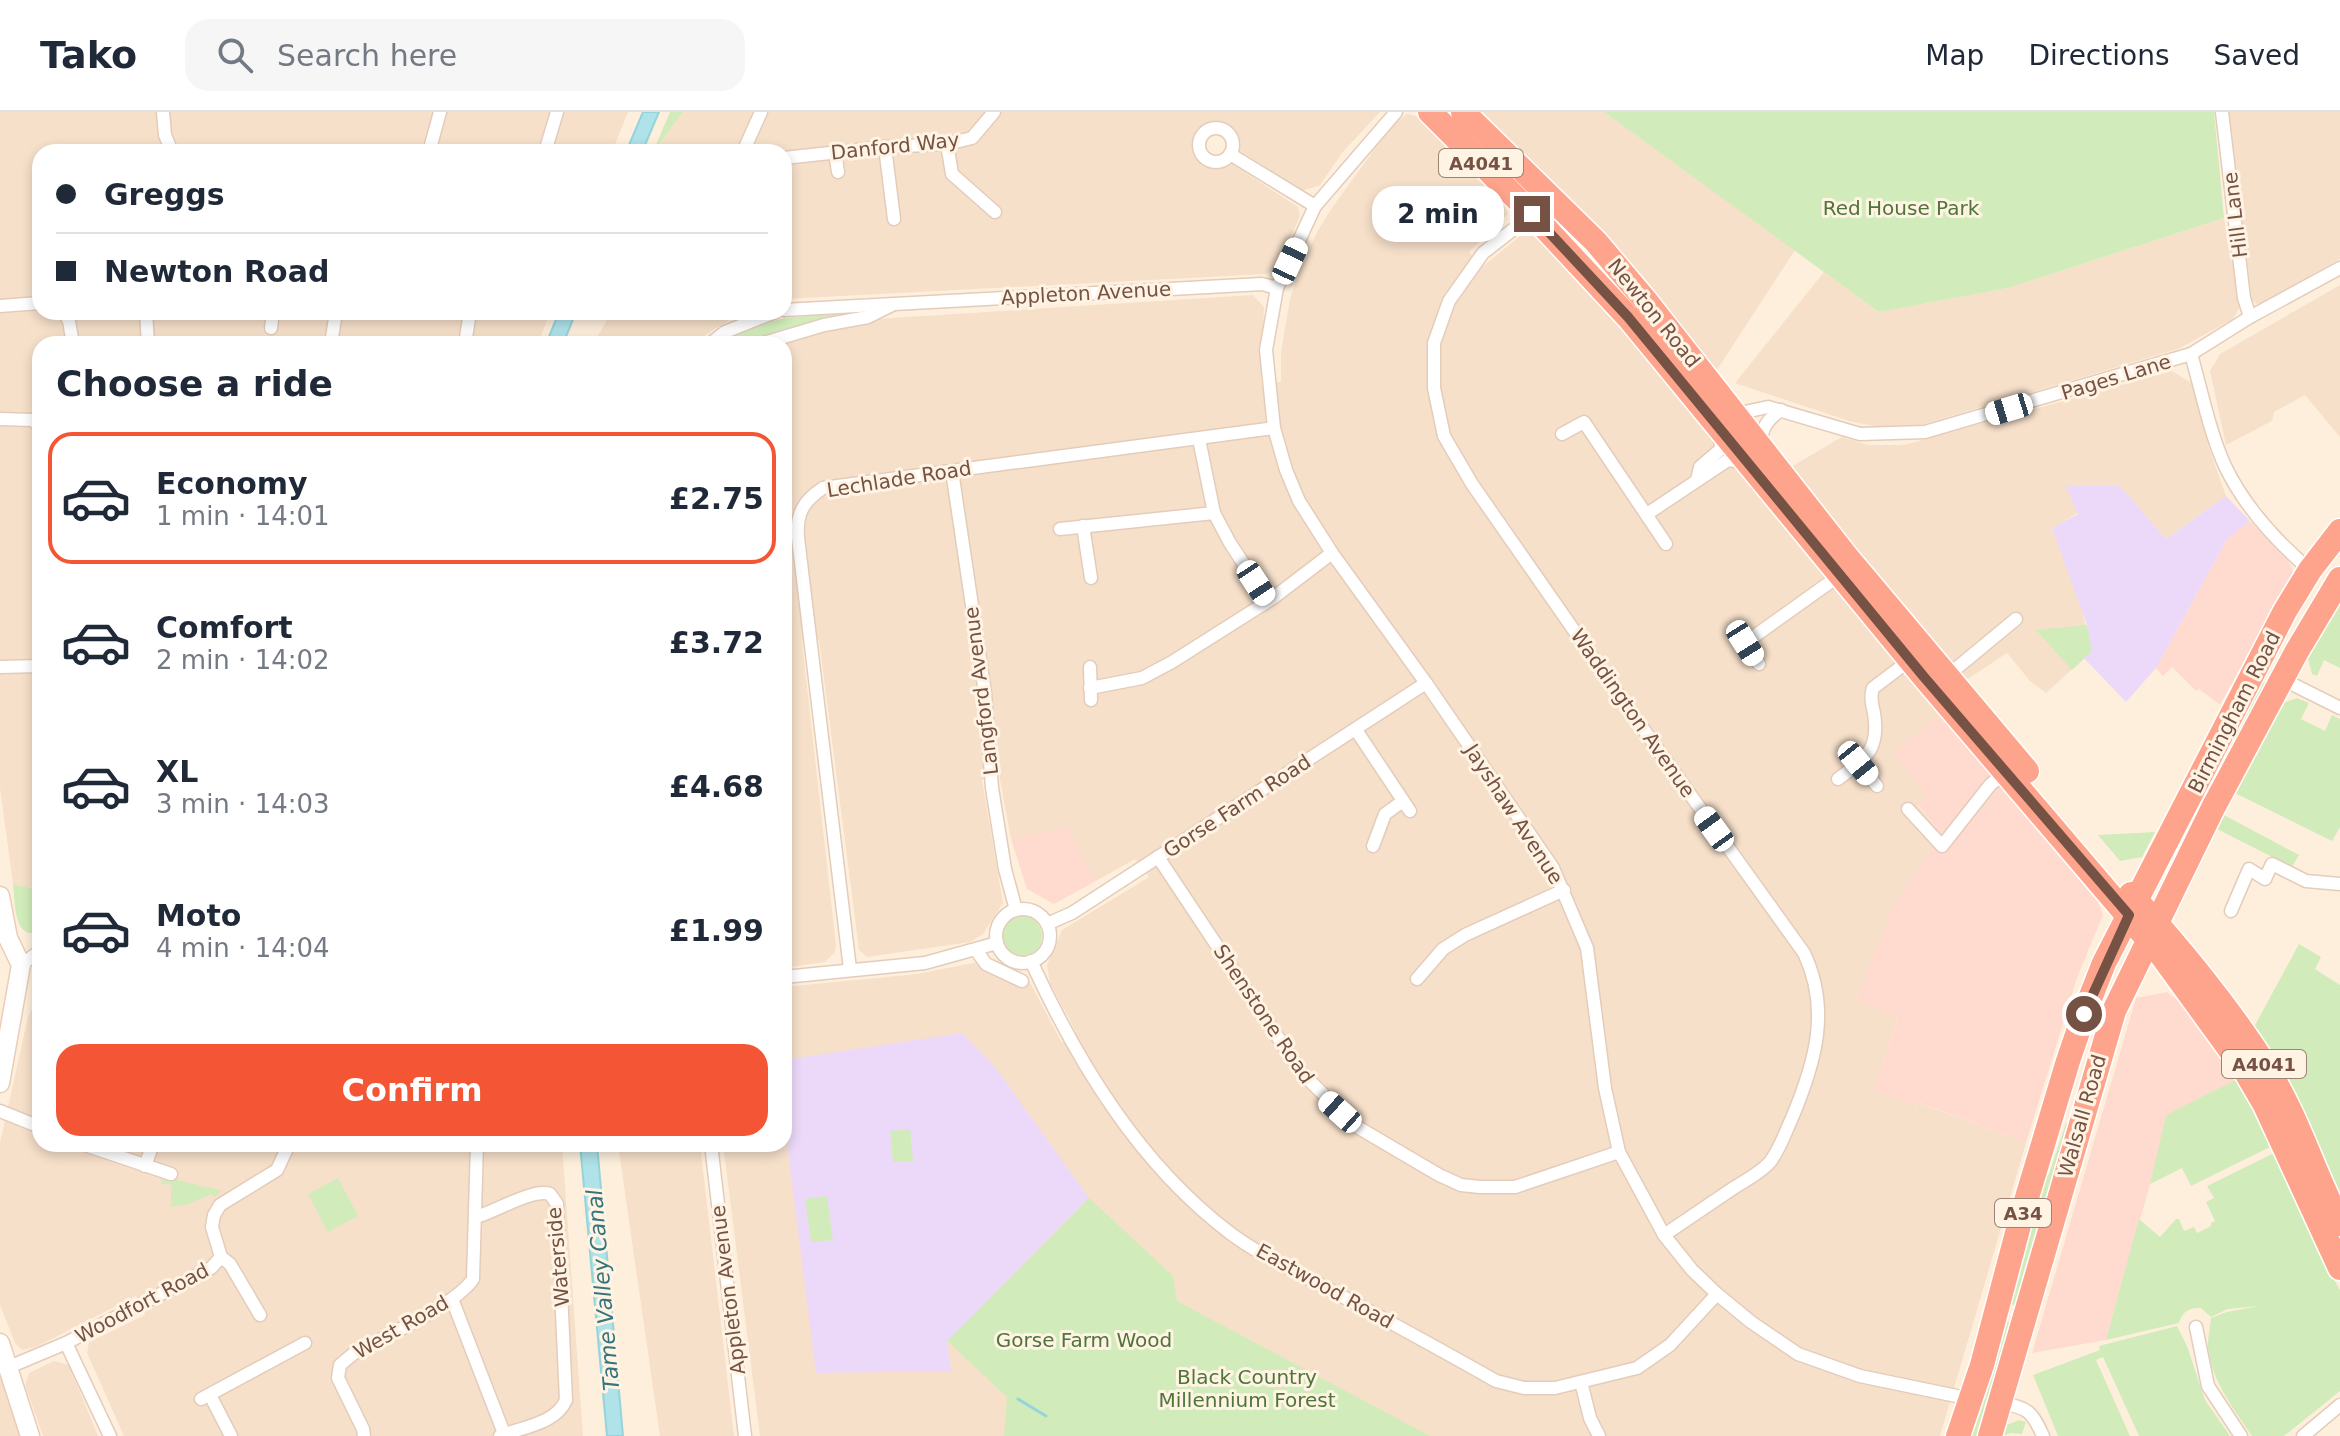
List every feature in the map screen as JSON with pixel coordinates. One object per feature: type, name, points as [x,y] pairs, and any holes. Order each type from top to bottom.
[{"type":"highway","name":"Newton Road","points":[[1430,112],[1725,416]]},
{"type":"highway","name":"Newton Road","points":[[1463,112],[1568,213],[1638,292],[1840,575],[2006,771],[2142,919]]},
{"type":"highway","name":"Newton Road","points":[[1755,454],[1947,676],[2142,919]]},
{"type":"highway","name":"Birmingham Road","points":[[2142,919],[2257,665],[2310,570],[2340,531]]},
{"type":"highway","points":[[2310,570],[2324,575],[2340,558]]},
{"type":"highway","name":"Birmingham Road","points":[[2142,919],[2213,808],[2340,579]]},
{"type":"highway","points":[[2257,665],[2282,679]]},
{"type":"highway","name":"Walsall Road","points":[[1990,1436],[2104,1040],[2130,975],[2142,919]]},
{"type":"highway","name":"Walsall Road","points":[[1958,1436],[2084,1014],[2142,919]]},
{"type":"highway","name":"A4041","points":[[2142,919],[2191,994],[2268,1070],[2297,1126],[2340,1224]]},
{"type":"highway","name":"A4041","points":[[2142,919],[2234,1038],[2340,1268]]},
{"type":"highway","points":[[2130,975],[2141,971],[2157,972],[2191,994]]},
{"type":"highway","points":[[2053,1119],[2062,1110],[2070,1109],[2082,1118]]},
{"type":"highway","points":[[1997,1308],[2027,1316]]},
{"type":"main road","points":[[0,896],[1,915],[21,965],[0,1083]]},
{"type":"main road","points":[[0,1343],[30,1436]]},
{"type":"street","points":[[163,112],[169,144]]},
{"type":"street","points":[[431,144],[440,112]]},
{"type":"street","points":[[547,144],[557,112]]},
{"type":"street","points":[[747,144],[761,112]]},
{"type":"street","name":"Danford Way","points":[[792,157],[947,144],[972,138],[994,112]]},
{"type":"street","name":"Jayshaw Avenue","points":[[1396,112],[1315,206],[1277,288],[1266,350],[1274,428],[1299,501],[1332,553],[1553,868],[1564,890],[1587,948],[1605,1088],[1619,1152],[1664,1235],[1692,1270],[1717,1294],[1798,1354],[1860,1376],[1971,1399]]},
{"type":"street","name":"Hill Lane","points":[[2222,112],[2244,298],[2250,317]]},
{"type":"street","points":[[947,144],[952,174],[995,212]]},
{"type":"street","points":[[885,147],[894,219]]},
{"type":"street","points":[[835,151],[838,172]]},
{"type":"street","points":[[1230,154],[1315,206]]},
{"type":"street","points":[[1519,165],[1536,198],[1532,214],[1554,208],[1568,213]]},
{"type":"street","name":"Waddington Avenue","points":[[1532,214],[1483,253],[1449,301],[1434,343],[1434,388],[1444,436],[1472,484],[1804,953],[1811,967],[1815,990],[1819,1024],[1815,1056],[1779,1149],[1752,1176],[1664,1235]]},
{"type":"street","name":"Pages Lane","points":[[1725,416],[1768,407],[1860,434],[1925,432],[2191,354],[2250,317],[2340,268]]},
{"type":"street","name":"Appleton Avenue","points":[[792,309],[1262,284],[1277,288]]},
{"type":"street","name":"Appleton Avenue","points":[[787,336],[868,317],[895,303]]},
{"type":"street","points":[[0,306],[32,304]]},
{"type":"street","points":[[271,328],[272,320]]},
{"type":"street","points":[[720,336],[755,320]]},
{"type":"street","points":[[2191,354],[2232,478],[2248,506],[2284,548],[2310,570]]},
{"type":"street","points":[[1647,514],[1728,460],[1755,454],[1768,419],[1781,410]]},
{"type":"street","points":[[1697,480],[1700,467],[1721,449],[1725,416]]},
{"type":"street","points":[[0,419],[32,420]]},
{"type":"street","points":[[1562,434],[1584,422],[1666,544]]},
{"type":"street","name":"Lechlade Road","points":[[850,969],[796,522],[806,502],[823,488],[1274,428]]},
{"type":"street","points":[[1199,439],[1214,513],[1268,601]]},
{"type":"street","name":"Langford Avenue","points":[[952,471],[985,693],[992,788],[1005,869],[1016,910]]},
{"type":"street","points":[[1060,529],[1214,513]]},
{"type":"street","points":[[1083,526],[1091,578]]},
{"type":"street","points":[[1090,667],[1090,694],[1142,678],[1268,601],[1332,553]]},
{"type":"street","points":[[1745,643],[1840,575]]},
{"type":"street","points":[[1947,676],[2016,619]]},
{"type":"street","points":[[1736,631],[1759,664]]},
{"type":"street","points":[[1838,779],[1868,754],[1875,741],[1873,688],[1910,660]]},
{"type":"street","points":[[0,667],[32,666]]},
{"type":"street","points":[[2282,679],[2340,708]]},
{"type":"street","name":"Gorse Farm Road","points":[[1047,924],[1072,913],[1426,683]]},
{"type":"street","points":[[1356,730],[1406,806],[1385,814],[1373,846]]},
{"type":"street","points":[[1858,763],[1877,786]]},
{"type":"street","points":[[1908,809],[1942,846],[1990,785],[2006,771]]},
{"type":"street","name":"Shenstone Road","points":[[1158,857],[1301,1072],[1354,1125],[1439,1175],[1461,1185],[1480,1187],[1515,1187],[1619,1152]]},
{"type":"street","points":[[2231,911],[2249,869],[2265,879],[2272,864],[2306,881],[2340,884]]},
{"type":"street","points":[[2306,881],[2312,868]]},
{"type":"street","points":[[1417,979],[1443,949],[1465,935],[1564,890]]},
{"type":"street","points":[[1028,909],[1047,924],[1049,942],[1039,957],[1031,961],[1010,959],[997,943],[997,926],[1008,913],[1016,910],[1028,909]]},
{"type":"street","points":[[792,976],[925,963],[997,943]]},
{"type":"street","points":[[976,950],[986,964],[1022,981]]},
{"type":"street","points":[[21,965],[32,957]]},
{"type":"street","name":"Eastwood Road","points":[[1031,961],[1059,1022],[1083,1063],[1162,1172],[1191,1202],[1233,1235],[1496,1381],[1524,1388],[1555,1388],[1637,1368],[1670,1345],[1717,1294]]},
{"type":"street","points":[[0,1111],[32,1124]]},
{"type":"street","points":[[105,1152],[171,1174]]},
{"type":"street","points":[[145,1166],[150,1152]]},
{"type":"street","name":"Woodfort Road","points":[[9,1367],[66,1343],[211,1268],[221,1257],[212,1227],[220,1205],[277,1170],[285,1152]]},
{"type":"street","name":"West Road","points":[[364,1436],[338,1378],[340,1365],[353,1354],[468,1287],[473,1279],[477,1152]]},
{"type":"street","name":"Appleton Avenue","points":[[712,1152],[745,1436]]},
{"type":"street","name":"Waterside","points":[[476,1217],[495,1212],[537,1192],[550,1194],[557,1204],[566,1400],[557,1413],[548,1419],[503,1435]]},
{"type":"street","points":[[221,1257],[230,1264],[260,1315]]},
{"type":"street","points":[[452,1299],[503,1435]]},
{"type":"street","points":[[2196,1327],[2208,1386],[2241,1436]]},
{"type":"street","points":[[66,1343],[110,1436]]},
{"type":"street","points":[[231,1436],[206,1397],[305,1343]]},
{"type":"street","points":[[1581,1382],[1590,1418],[1599,1436]]},
{"type":"street","points":[[2001,1403],[2020,1406],[2034,1415],[2043,1436]]},
{"type":"street","points":[[2303,1436],[2340,1405]]},
{"type":"shaded area","points":[[0,112],[628,112],[615,144],[32,144],[32,320],[547,320],[541,336],[32,336],[32,888],[13,884],[0,788]]},
{"type":"shaded area","points":[[683,112],[1380,112],[1342,153],[1320,185],[1302,191],[1238,149],[1235,136],[1223,124],[1207,125],[1199,131],[1194,140],[1194,149],[1205,164],[1218,167],[1232,164],[1298,207],[1300,216],[1280,262],[1266,274],[792,299],[792,144],[659,144]]},
{"type":"shaded area","points":[[1482,112],[1604,112],[1795,250],[1717,370],[1569,198]]},
{"type":"shaded area","points":[[2229,112],[2340,112],[2340,259],[2258,305],[2252,300]]},
{"type":"shaded area","points":[[1407,114],[1419,117],[1503,203],[1508,214],[1469,252],[1482,267],[1520,236],[1534,235],[1639,344],[1940,714],[1928,796],[1918,806],[1942,835],[1896,899],[1856,999],[1898,1018],[1873,1090],[1916,1107],[1917,1102],[2026,1143],[1940,1436],[760,1436],[724,1152],[792,1152],[792,986],[917,974],[993,959],[1026,975],[1062,1043],[1076,1032],[1050,983],[1047,965],[1062,930],[1149,877],[1135,859],[1096,881],[1067,827],[1011,839],[999,774],[982,780],[1003,903],[983,934],[970,942],[867,957],[859,950],[819,640],[802,642],[836,945],[835,952],[825,962],[792,967],[792,339],[876,319],[1253,295],[1264,307],[1261,382],[1281,382],[1281,352],[1290,299],[1301,267],[1318,230],[1389,129]]},
{"type":"shaded area","points":[[2224,218],[2240,306],[2233,319],[2178,349],[1914,427],[1883,428],[1849,421],[1735,383],[1824,272],[1879,312],[2008,288]]},
{"type":"shaded area","points":[[2340,285],[2340,437],[2305,395],[2274,412],[2272,421],[2226,445],[2210,371],[2220,354]]},
{"type":"shaded area","points":[[607,320],[730,320],[703,336],[598,336]]},
{"type":"shaded area","points":[[2172,371],[2192,383],[2209,448],[2226,496],[2166,539],[2120,486],[2052,529],[2077,591],[2092,651],[2046,693],[2030,681],[2007,653],[1965,681],[1896,600],[1791,467],[1842,437],[1868,445],[1904,445]]},
{"type":"shaded area","points":[[2066,486],[2120,486],[2166,539],[2226,496],[2250,521],[2227,539],[2156,668],[2126,702],[2084,658],[2092,651],[2087,625],[2052,528],[2078,514]]},
{"type":"shaded area","points":[[2250,521],[2288,560],[2293,572],[2220,705],[2199,689],[2196,691],[2172,667],[2163,676],[2156,668],[2227,539]]},
{"type":"shaded area","points":[[1940,714],[2098,902],[2103,915],[2078,975],[2026,1143],[1918,1102],[1915,1107],[1873,1090],[1898,1018],[1856,999],[1896,899],[1942,835],[1918,805],[1927,796],[1893,752]]},
{"type":"shaded area","points":[[1067,827],[1096,881],[1054,904],[1027,889],[1011,839]]},
{"type":"shaded area","points":[[2167,992],[2183,1005],[2237,1079],[2166,1116],[2162,1142],[2106,1340],[2032,1353],[2136,998]]},
{"type":"shaded area","points":[[32,1009],[32,1152],[563,1152],[583,1436],[124,1436],[87,1353],[89,1342],[145,1315],[136,1296],[36,1347],[22,1350],[15,1343],[0,1305],[0,1143]]},
{"type":"shaded area","points":[[962,1033],[995,1067],[1089,1198],[947,1341],[951,1371],[816,1373],[788,1152],[792,1152],[792,1059]]},
{"type":"shaded area","points":[[619,1152],[701,1152],[734,1436],[660,1436]]},
{"type":"shaded area","points":[[54,1361],[69,1365],[98,1436],[43,1436],[25,1385],[29,1373]]},
{"type":"shaded area","points":[[0,1373],[21,1436],[0,1436]]},
{"type":"green space","points":[[670,112],[683,112],[659,144],[656,144]]},
{"type":"green space","name":"Red House Park","points":[[1604,112],[2214,112],[2224,218],[2008,288],[1879,312]]},
{"type":"green space","points":[[847,314],[774,336],[733,336],[765,323],[813,315]]},
{"type":"green space","points":[[2340,601],[2340,668],[2324,660],[2317,676],[2312,674],[2308,658]]},
{"type":"green space","points":[[2087,625],[2092,651],[2072,670],[2036,630]]},
{"type":"green space","points":[[2268,681],[2192,827],[2185,824],[2260,685]]},
{"type":"green space","points":[[2297,698],[2309,703],[2301,719],[2325,731],[2332,715],[2340,719],[2340,827],[2332,841],[2235,793],[2275,720],[2272,718],[2280,704]]},
{"type":"green space","points":[[2224,815],[2299,855],[2292,867],[2217,829]]},
{"type":"green space","points":[[2155,832],[2142,857],[2120,861],[2098,835]]},
{"type":"green space","points":[[13,884],[32,888],[32,933],[20,926]]},
{"type":"green space","points":[[1021,915],[1036,921],[1042,936],[1036,951],[1021,957],[1006,951],[1000,936],[1006,921]]},
{"type":"green space","points":[[2299,944],[2321,957],[2315,969],[2340,985],[2340,1194],[2282,1069],[2254,1027]]},
{"type":"green space","points":[[2237,1079],[2272,1146],[2191,1186],[2182,1168],[2150,1184],[2166,1115]]},
{"type":"green space","points":[[2066,1123],[2073,1124],[2016,1306],[2009,1303],[2040,1184],[2049,1174]]},
{"type":"green space","points":[[910,1129],[913,1161],[893,1162],[890,1131]]},
{"type":"green space","points":[[2274,1153],[2314,1243],[2340,1290],[2340,1391],[2284,1436],[2252,1436],[2219,1385],[2208,1344],[2211,1318],[2259,1306],[2228,1309],[2211,1317],[2201,1308],[2193,1308],[2184,1313],[2179,1323],[2106,1340],[2139,1219],[2160,1237],[2176,1219],[2179,1219],[2184,1231],[2194,1227],[2197,1233],[2215,1221],[2206,1202],[2214,1198],[2207,1186]]},
{"type":"green space","points":[[162,1176],[222,1191],[214,1197],[212,1194],[189,1204],[171,1207],[171,1185],[161,1184]]},
{"type":"green space","points":[[338,1178],[358,1216],[328,1232],[308,1194]]},
{"type":"green space","points":[[827,1196],[833,1240],[811,1242],[805,1199]]},
{"type":"green space","name":"Gorse Farm Wood","points":[[1089,1198],[1173,1276],[1177,1301],[1430,1436],[1004,1436],[1007,1397],[947,1341]]},
{"type":"green space","points":[[2007,1321],[2017,1325],[1978,1436],[1969,1436],[1994,1365]]},
{"type":"green space","points":[[2177,1326],[2205,1400],[2230,1436],[2139,1436],[2103,1357],[2096,1360],[2130,1436],[2058,1436],[2033,1375],[2100,1350],[2099,1346]]},
{"type":"green space","points":[[2019,1420],[2026,1422],[2022,1434],[2002,1436],[2004,1426]]},
{"type":"water","points":[[643,112],[659,112],[645,144],[629,144]]},
{"type":"water","points":[[556,320],[573,320],[566,336],[549,336]]},
{"type":"water","name":"Tame Valley Canal","points":[[581,1152],[598,1152],[623,1436],[607,1436]]},
{"type":"waterway","points":[[1018,1399],[1046,1416]]},
{"type":"route","points":[[1532,214],[1628,317],[1924,677],[2129,915],[2104,963],[2084,1014]]},
{"type":"park label","name":"Black Country Millennium Forest","points":[[1247,1388]]}]
